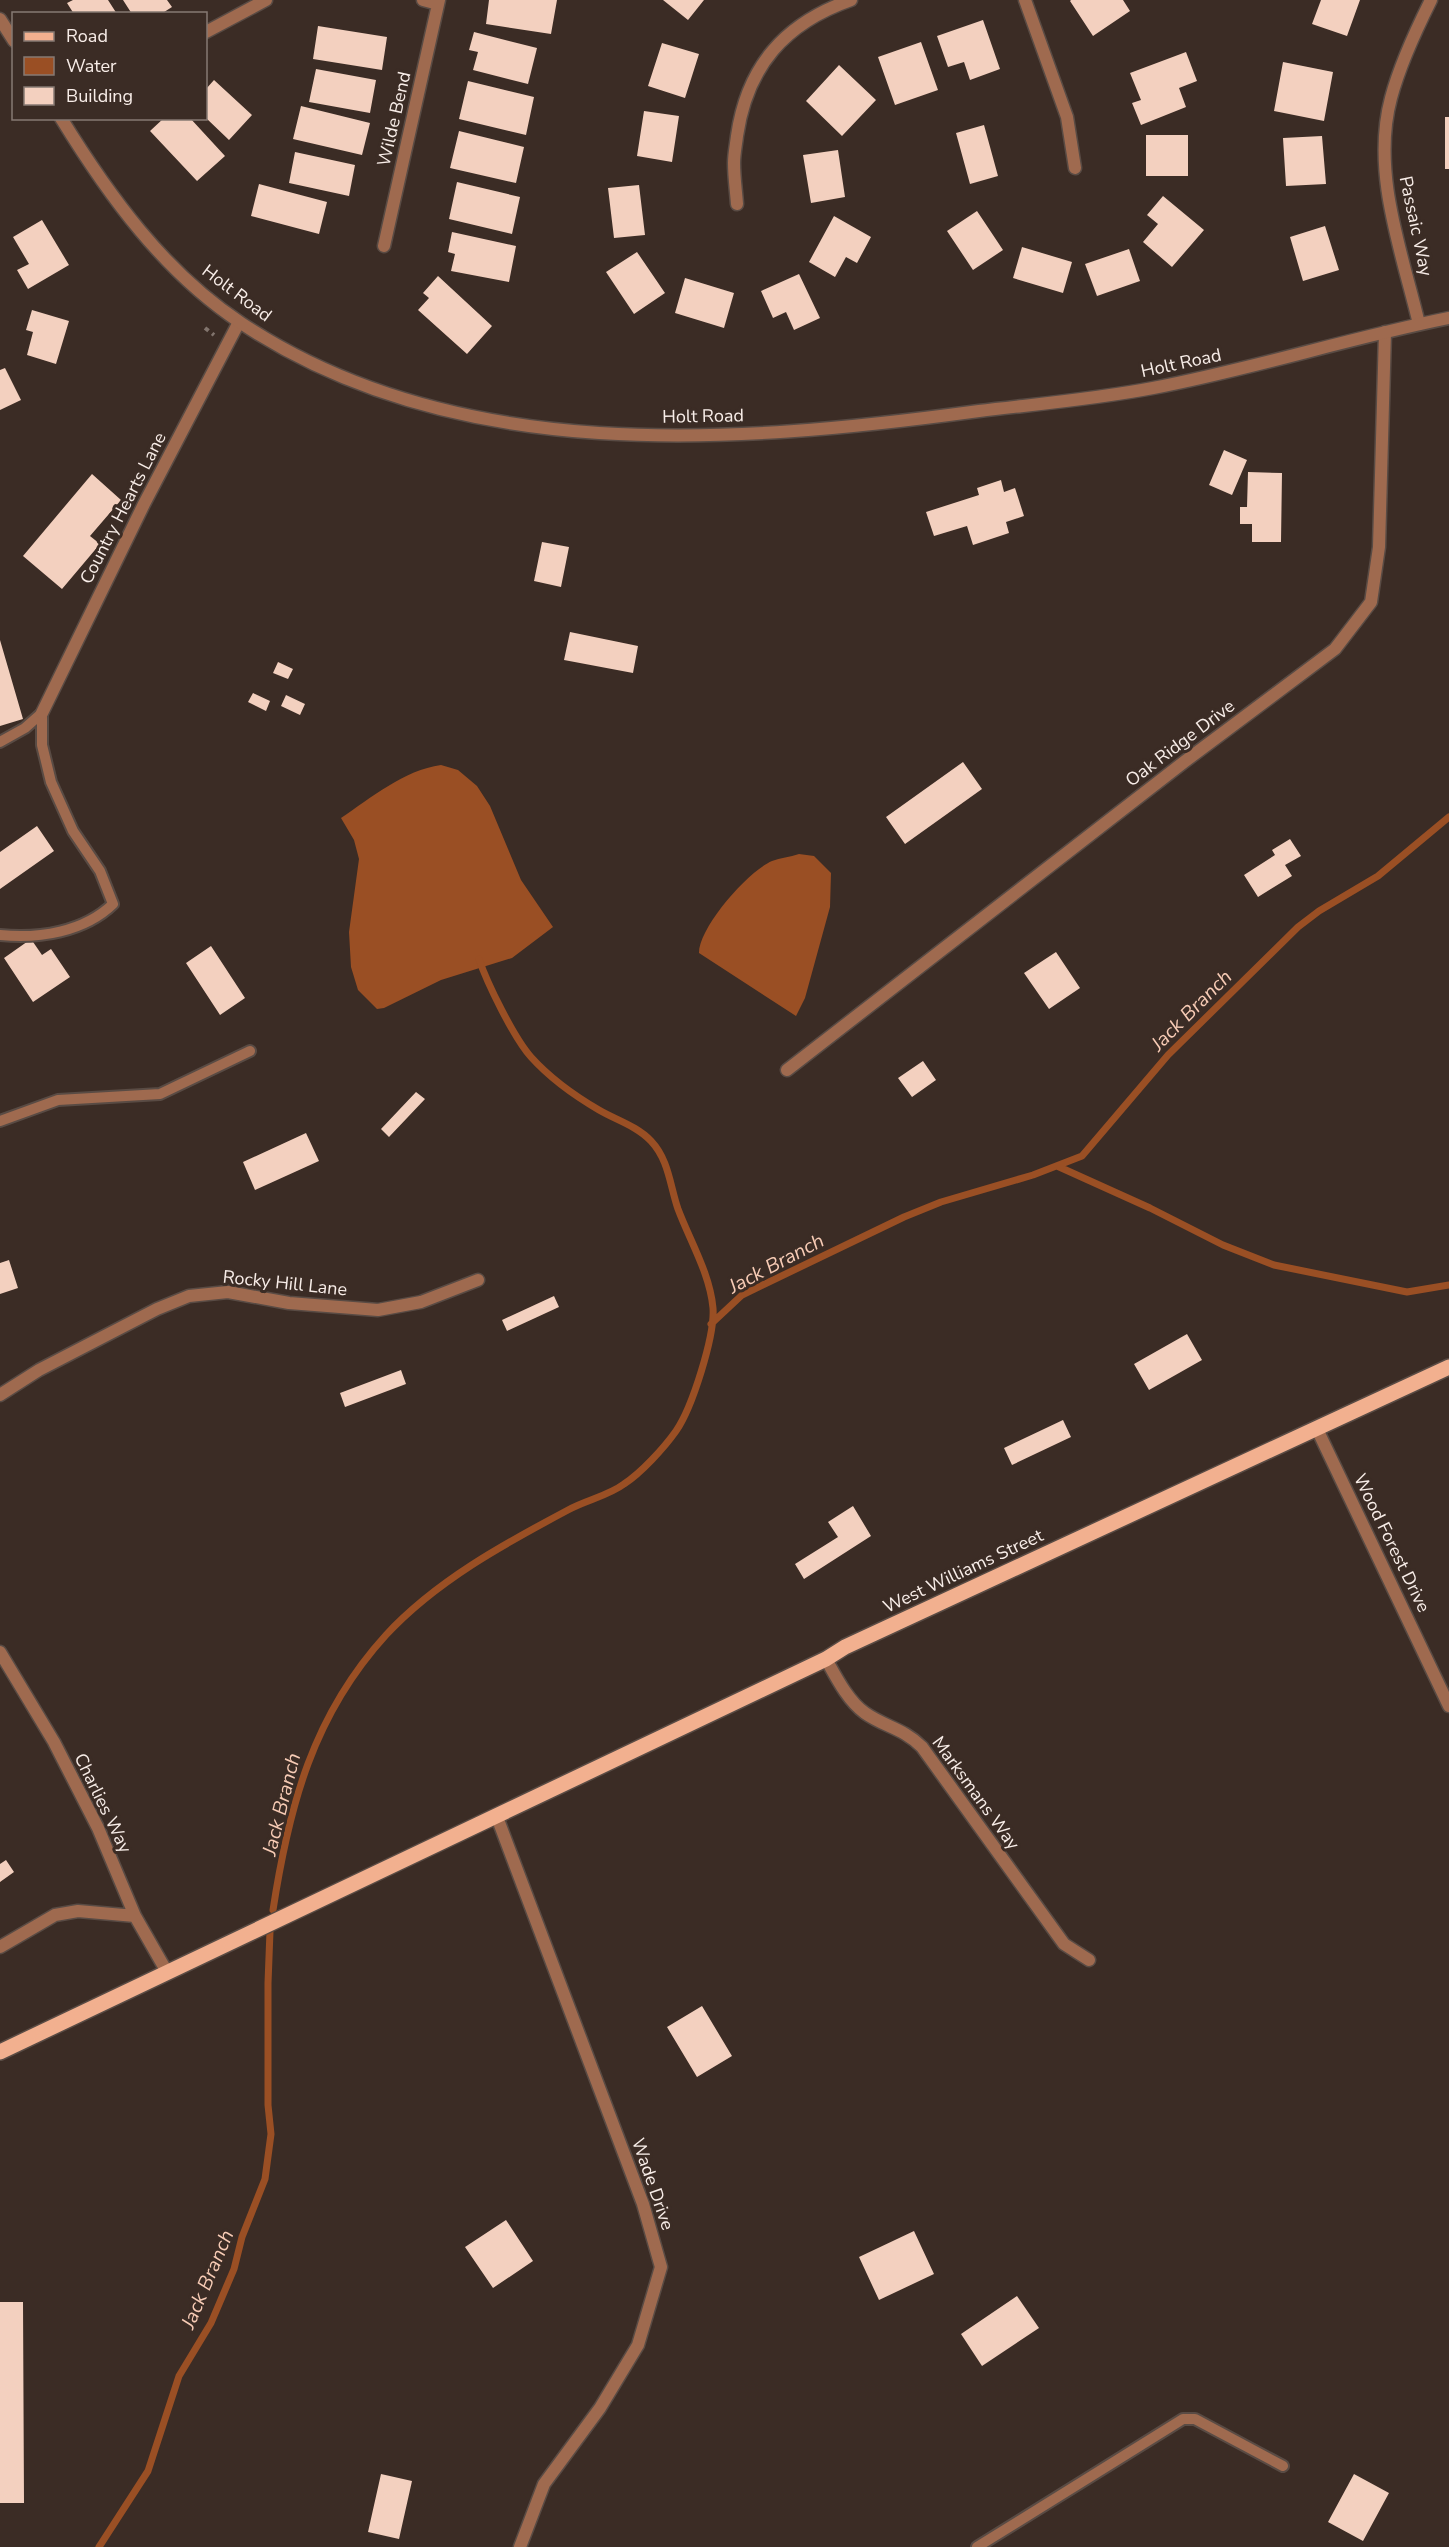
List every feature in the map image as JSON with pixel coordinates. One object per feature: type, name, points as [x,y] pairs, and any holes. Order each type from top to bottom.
[{"type":"main road","name":"West Williams Street","points":[[0,2052],[497,1817],[826,1659],[845,1647],[1449,1367]]},
{"type":"street","points":[[207,31],[266,0]]},
{"type":"street","points":[[423,0],[439,2]]},
{"type":"street","points":[[737,204],[734,161],[740,115],[762,64],[777,45],[811,17],[851,0]]},
{"type":"street","points":[[1024,0],[1067,117],[1075,168]]},
{"type":"street","name":"Passaic Way","points":[[1419,324],[1389,200],[1384,156],[1390,100],[1402,63],[1431,0]]},
{"type":"street","name":"Wilde Bend","points":[[384,246],[439,2]]},
{"type":"street","points":[[0,19],[12,38]]},
{"type":"street","name":"Holt Road","points":[[64,120],[122,210],[178,270],[239,322],[308,362],[341,378],[431,408],[484,419],[593,432],[698,436],[874,424],[1151,388],[1276,361],[1385,332],[1449,318]]},
{"type":"street","name":"Country Hearts Lane","points":[[42,713],[144,504],[239,322]]},
{"type":"street","name":"Oak Ridge Drive","points":[[787,1070],[1174,770],[1335,649],[1371,602],[1379,547],[1385,332]]},
{"type":"street","name":"Rocky Hill Lane","points":[[0,1395],[39,1370],[157,1309],[189,1296],[228,1292],[289,1303],[378,1310],[422,1302],[478,1280]]},
{"type":"street","name":"Wood Forest Drive","points":[[1317,1429],[1449,1706]]},
{"type":"street","name":"Charlies Way","points":[[0,1652],[54,1742],[98,1828],[135,1916],[167,1972]]},
{"type":"street","name":"Marksmans Way","points":[[826,1659],[839,1683],[864,1713],[909,1735],[922,1748],[1064,1944],[1089,1960]]},
{"type":"street","name":"Wade Drive","points":[[497,1817],[644,2204],[661,2267],[638,2345],[600,2408],[544,2484],[520,2547]]},
{"type":"street","points":[[0,1947],[55,1915],[78,1911],[135,1916]]},
{"type":"lane","points":[[0,742],[25,728],[42,713]]},
{"type":"lane","points":[[0,935],[50,935],[101,916],[114,904],[100,871],[73,831],[51,782],[42,745],[42,713]]},
{"type":"lane","points":[[0,1120],[58,1100],[160,1094],[250,1051]]},
{"type":"lane","points":[[977,2547],[1182,2419],[1195,2419],[1283,2466]]},
{"type":"water","points":[[441,765],[458,770],[477,786],[490,806],[521,880],[553,927],[512,958],[441,980],[384,1008],[377,1009],[358,990],[351,967],[349,932],[359,859],[354,840],[341,818],[401,779]]},
{"type":"water","points":[[799,854],[814,856],[831,873],[830,907],[805,998],[796,1016],[699,953],[701,942],[716,915],[750,876],[772,861]]},
{"type":"building","points":[[73,0],[108,0],[116,12],[73,12],[67,3]]},
{"type":"building","points":[[123,0],[167,0],[172,7],[164,12],[131,12]]},
{"type":"building","points":[[489,0],[557,0],[551,34],[486,24]]},
{"type":"building","points":[[663,0],[704,0],[688,20]]},
{"type":"building","points":[[1071,0],[1123,0],[1130,11],[1093,36]]},
{"type":"building","points":[[1321,0],[1360,0],[1347,36],[1312,24]]},
{"type":"building","points":[[983,20],[1000,69],[970,80],[964,62],[948,67],[937,36]]},
{"type":"building","points":[[318,26],[387,37],[382,70],[313,59]]},
{"type":"building","points":[[474,32],[537,48],[528,84],[473,70],[478,52],[469,50]]},
{"type":"building","points":[[921,42],[938,90],[895,105],[878,57]]},
{"type":"building","points":[[662,43],[699,54],[685,98],[648,86]]},
{"type":"building","points":[[1186,52],[1197,81],[1179,88],[1186,107],[1141,125],[1132,103],[1141,100],[1130,73]]},
{"type":"building","points":[[1283,62],[1333,72],[1324,121],[1274,111]]},
{"type":"building","points":[[839,65],[876,100],[842,136],[806,101]]},
{"type":"building","points":[[316,69],[376,80],[370,113],[309,102]]},
{"type":"building","points":[[214,80],[252,115],[229,140],[207,119],[207,88]]},
{"type":"building","points":[[468,81],[534,97],[526,135],[459,119]]},
{"type":"building","points":[[301,106],[370,123],[362,155],[293,139]]},
{"type":"building","points":[[644,111],[679,116],[672,162],[637,156]]},
{"type":"building","points":[[1445,117],[1449,117],[1449,169],[1445,169]]},
{"type":"building","points":[[162,120],[192,120],[225,156],[197,181],[150,131]]},
{"type":"building","points":[[984,125],[998,176],[970,184],[956,133]]},
{"type":"building","points":[[459,131],[524,147],[516,183],[450,168]]},
{"type":"building","points":[[1146,135],[1188,135],[1188,176],[1146,176]]},
{"type":"building","points":[[1322,136],[1326,184],[1286,186],[1283,138]]},
{"type":"building","points":[[838,150],[845,197],[811,203],[803,155]]},
{"type":"building","points":[[295,152],[355,165],[349,196],[289,183]]},
{"type":"building","points":[[457,182],[520,197],[512,234],[449,219]]},
{"type":"building","points":[[259,184],[327,202],[319,234],[251,216]]},
{"type":"building","points":[[639,185],[645,235],[614,238],[608,188]]},
{"type":"building","points":[[1163,196],[1204,230],[1172,267],[1143,242],[1158,224],[1147,215]]},
{"type":"building","points":[[977,211],[1003,250],[973,270],[947,231]]},
{"type":"building","points":[[834,216],[871,237],[857,263],[846,257],[835,277],[809,262]]},
{"type":"building","points":[[42,220],[69,265],[28,289],[17,270],[29,264],[13,237]]},
{"type":"building","points":[[1325,226],[1339,270],[1303,281],[1290,237]]},
{"type":"building","points":[[452,232],[516,246],[509,282],[451,271],[455,254],[448,252]]},
{"type":"building","points":[[1022,247],[1072,262],[1063,293],[1013,278]]},
{"type":"building","points":[[1129,249],[1140,281],[1097,296],[1085,264]]},
{"type":"building","points":[[637,252],[665,293],[634,314],[606,272]]},
{"type":"building","points":[[799,274],[820,318],[794,330],[786,312],[773,318],[761,291]]},
{"type":"building","points":[[438,276],[492,326],[467,354],[418,310],[429,298],[423,293]]},
{"type":"building","points":[[685,278],[734,293],[724,328],[675,313]]},
{"type":"building","points":[[32,310],[69,321],[56,364],[27,355],[33,332],[26,330]]},
{"type":"building","points":[[5,368],[21,400],[0,410],[0,370]]},
{"type":"building","points":[[1224,450],[1247,460],[1232,495],[1209,485]]},
{"type":"building","points":[[1248,472],[1282,473],[1281,542],[1252,542],[1252,524],[1240,524],[1240,507],[1247,507]]},
{"type":"building","points":[[92,474],[121,500],[90,536],[100,544],[62,589],[23,556]]},
{"type":"building","points":[[1001,480],[1004,492],[1015,488],[1024,516],[1006,522],[1009,533],[973,545],[967,526],[934,536],[926,512],[979,495],[977,488]]},
{"type":"building","points":[[542,542],[569,547],[561,587],[534,581]]},
{"type":"building","points":[[570,632],[638,646],[633,673],[564,660]]},
{"type":"building","points":[[0,640],[23,719],[0,726]]},
{"type":"building","points":[[278,662],[293,669],[288,679],[273,673]]},
{"type":"building","points":[[253,693],[270,701],[266,711],[248,702]]},
{"type":"building","points":[[286,695],[305,704],[300,715],[281,706]]},
{"type":"building","points":[[963,762],[982,789],[905,844],[886,817]]},
{"type":"building","points":[[37,826],[54,851],[0,889],[0,852]]},
{"type":"building","points":[[1290,839],[1301,856],[1285,865],[1292,876],[1258,897],[1244,875],[1275,855],[1272,850]]},
{"type":"building","points":[[31,939],[42,955],[51,949],[70,977],[33,1002],[4,958]]},
{"type":"building","points":[[211,946],[245,998],[220,1015],[186,963]]},
{"type":"building","points":[[1056,952],[1080,988],[1049,1009],[1024,973]]},
{"type":"building","points":[[923,1061],[936,1080],[912,1097],[898,1078]]},
{"type":"building","points":[[416,1092],[425,1099],[389,1137],[381,1129]]},
{"type":"building","points":[[306,1133],[319,1161],[255,1190],[243,1162]]},
{"type":"building","points":[[9,1260],[18,1288],[0,1294],[0,1263]]},
{"type":"building","points":[[554,1296],[559,1307],[507,1331],[502,1320]]},
{"type":"building","points":[[1187,1334],[1202,1360],[1149,1390],[1134,1364]]},
{"type":"building","points":[[401,1370],[406,1384],[345,1407],[340,1393]]},
{"type":"building","points":[[1063,1420],[1071,1437],[1012,1465],[1004,1448]]},
{"type":"building","points":[[853,1506],[871,1536],[804,1579],[795,1564],[838,1537],[828,1522]]},
{"type":"building","points":[[6,1860],[14,1872],[0,1882],[0,1864]]},
{"type":"building","points":[[702,2006],[732,2056],[697,2077],[667,2027]]},
{"type":"building","points":[[506,2220],[533,2261],[493,2288],[465,2247]]},
{"type":"building","points":[[914,2231],[934,2274],[879,2300],[859,2257]]},
{"type":"building","points":[[1017,2296],[1039,2328],[982,2366],[961,2334]]},
{"type":"building","points":[[0,2302],[23,2302],[24,2503],[0,2503]]},
{"type":"building","points":[[381,2474],[412,2481],[399,2539],[368,2532]]},
{"type":"building","points":[[1354,2474],[1389,2493],[1363,2541],[1328,2522]]},
{"type":"waterway","name":"Jack Branch","points":[[711,1324],[742,1295],[904,1217],[941,1202],[1033,1175],[1082,1156],[1168,1055],[1298,927],[1319,911],[1378,876],[1449,817]]},
{"type":"waterway","name":"Jack Branch","points":[[273,1910],[287,1834],[308,1763],[340,1697],[361,1666],[386,1635],[427,1597],[449,1581],[495,1550],[544,1523],[618,1488],[645,1467],[671,1438],[689,1406],[710,1336],[713,1308],[708,1283],[678,1209],[662,1156],[651,1141],[639,1131],[599,1110],[572,1092],[531,1057],[502,1010],[479,959]]},
{"type":"waterway","points":[[1057,1166],[1150,1208],[1223,1245],[1274,1265],[1407,1292],[1449,1285]]},
{"type":"waterway","name":"Jack Branch","points":[[99,2547],[148,2471],[179,2376],[211,2323],[234,2269],[242,2237],[265,2179],[271,2134],[268,2105],[270,1931]]}]
